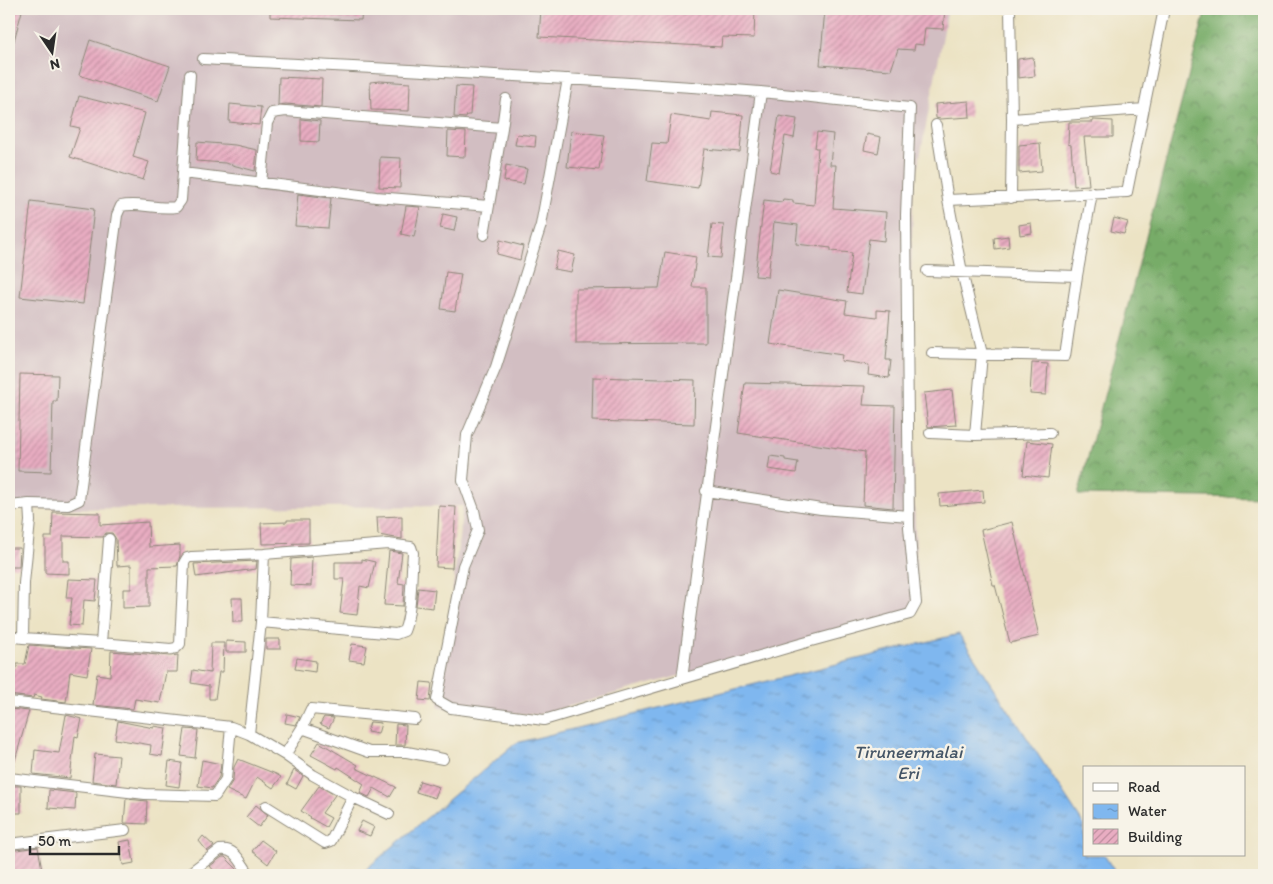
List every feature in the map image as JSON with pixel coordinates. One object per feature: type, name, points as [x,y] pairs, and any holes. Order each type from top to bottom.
[{"type":"street","points":[[1010,9],[1011,198]]},
{"type":"street","points":[[948,200],[1127,192],[1164,9]]},
{"type":"street","points":[[203,59],[568,79],[761,92],[910,108],[906,215],[910,516],[916,603],[910,614],[800,644],[544,720],[451,708],[437,700],[463,566],[478,530],[474,510],[463,480],[466,435],[496,367],[541,225],[568,79]]},
{"type":"street","points":[[9,506],[29,504],[68,505],[79,500],[117,215],[120,206],[130,204],[168,208],[176,207],[181,200],[190,75]]},
{"type":"street","points":[[682,679],[761,92]]},
{"type":"street","points":[[484,235],[506,99]]},
{"type":"street","points":[[1012,119],[1144,108]]},
{"type":"street","points":[[260,183],[267,123],[272,113],[286,111],[502,128]]},
{"type":"street","points":[[936,125],[962,272],[982,354],[976,435]]},
{"type":"street","points":[[184,174],[376,197],[489,206]]},
{"type":"street","points":[[932,353],[1065,356],[1092,193]]},
{"type":"street","points":[[926,271],[1077,276]]},
{"type":"street","points":[[930,433],[976,435],[1050,433]]},
{"type":"street","points":[[706,491],[820,509],[910,516]]},
{"type":"street","points":[[23,638],[24,583],[30,521],[29,504]]},
{"type":"street","points":[[101,643],[109,539]]},
{"type":"street","points":[[9,636],[176,648],[180,644],[184,563],[187,558],[388,544],[411,547],[413,553],[407,624],[404,631],[396,634],[261,622]]},
{"type":"street","points":[[249,734],[261,622],[264,554]]},
{"type":"street","points":[[9,702],[231,727],[249,734],[285,755],[313,775],[389,814]]},
{"type":"street","points":[[285,755],[302,728],[309,712],[315,709],[416,719]]},
{"type":"street","points":[[9,778],[145,794],[215,796],[226,779],[231,727]]},
{"type":"street","points":[[302,728],[369,752],[407,752],[444,758]]},
{"type":"street","points":[[266,806],[325,843],[328,843],[331,841],[353,797]]},
{"type":"street","points":[[9,844],[124,830]]},
{"type":"street","points":[[187,875],[220,850],[226,849],[232,851],[250,875]]},
{"type":"shaded area","points":[[9,9],[948,9],[913,194],[909,360],[918,610],[537,715],[438,707],[463,506],[9,509]]},
{"type":"green space","points":[[1206,9],[1264,9],[1264,498],[1078,495]]},
{"type":"water","name":"Tiruneermalai Eri","points":[[959,634],[1083,823],[1083,856],[1105,856],[1117,875],[359,875],[516,743]]},
{"type":"building","points":[[9,9],[22,11],[12,48],[9,48]]},
{"type":"building","points":[[270,9],[362,9],[361,20],[270,17]]},
{"type":"building","points":[[541,9],[755,9],[754,38],[722,37],[721,47],[539,37]]},
{"type":"building","points":[[825,9],[945,9],[943,29],[925,28],[923,45],[915,44],[914,50],[898,49],[891,70],[820,65]]},
{"type":"building","points":[[90,40],[170,66],[158,101],[79,75]]},
{"type":"building","points":[[1033,57],[1035,76],[1018,78],[1018,59]]},
{"type":"building","points":[[279,77],[322,79],[321,107],[278,105]]},
{"type":"building","points":[[370,82],[410,83],[409,111],[371,110]]},
{"type":"building","points":[[456,86],[472,87],[470,115],[467,115],[466,118],[454,117]]},
{"type":"building","points":[[79,96],[145,113],[133,157],[149,162],[143,180],[70,157],[80,128],[71,126]]},
{"type":"building","points":[[969,101],[970,117],[936,118],[935,104]]},
{"type":"building","points":[[230,104],[261,107],[259,125],[229,122]]},
{"type":"building","points":[[712,112],[743,115],[740,152],[704,149],[698,188],[647,181],[652,143],[667,144],[671,115],[711,121]]},
{"type":"building","points":[[779,116],[797,119],[794,138],[785,136],[779,173],[770,171]]},
{"type":"building","points":[[301,119],[320,121],[319,142],[301,141]]},
{"type":"building","points":[[1093,120],[1113,121],[1113,137],[1084,137],[1089,185],[1074,186],[1071,145],[1068,144],[1069,122],[1093,122]]},
{"type":"building","points":[[448,131],[466,132],[465,157],[447,156]]},
{"type":"building","points":[[571,131],[604,135],[599,170],[567,167]]},
{"type":"building","points":[[817,132],[833,134],[830,165],[836,165],[833,208],[886,212],[884,241],[869,239],[862,294],[847,292],[852,253],[831,251],[831,248],[796,244],[798,225],[774,222],[768,277],[755,276],[764,200],[782,202],[783,199],[793,200],[793,203],[814,205],[818,148],[815,148]]},
{"type":"building","points":[[517,134],[536,136],[535,147],[515,145]]},
{"type":"building","points":[[867,134],[881,137],[878,153],[864,150]]},
{"type":"building","points":[[197,142],[235,145],[257,150],[255,171],[225,163],[196,161]]},
{"type":"building","points":[[1040,143],[1042,171],[1019,173],[1019,145]]},
{"type":"building","points":[[380,157],[401,158],[400,188],[379,187]]},
{"type":"building","points":[[506,165],[527,169],[524,184],[504,181]]},
{"type":"building","points":[[298,194],[331,198],[328,228],[295,226]]},
{"type":"building","points":[[31,201],[94,209],[83,304],[20,297]]},
{"type":"building","points":[[406,206],[420,207],[414,237],[401,234]]},
{"type":"building","points":[[443,214],[457,217],[454,231],[440,228]]},
{"type":"building","points":[[1114,218],[1128,222],[1124,234],[1111,231]]},
{"type":"building","points":[[1031,223],[1032,233],[1020,235],[1019,225]]},
{"type":"building","points":[[712,224],[724,225],[721,258],[708,257]]},
{"type":"building","points":[[1008,236],[1009,247],[995,249],[994,238]]},
{"type":"building","points":[[500,240],[523,246],[520,260],[497,254]]},
{"type":"building","points":[[558,251],[575,255],[571,272],[554,269]]},
{"type":"building","points":[[665,252],[696,257],[692,287],[706,287],[706,343],[576,344],[576,289],[659,288]]},
{"type":"building","points":[[446,272],[461,274],[455,311],[441,309]]},
{"type":"building","points":[[778,290],[847,301],[845,313],[877,317],[877,310],[890,311],[886,360],[891,360],[889,378],[868,375],[869,365],[841,361],[842,355],[770,344]]},
{"type":"building","points":[[1032,363],[1048,364],[1046,395],[1030,394]]},
{"type":"building","points":[[20,374],[58,375],[57,401],[53,401],[51,472],[18,471]]},
{"type":"building","points":[[593,377],[695,380],[694,424],[592,421]]},
{"type":"building","points":[[745,383],[865,386],[863,405],[895,406],[893,508],[863,505],[865,452],[738,433]]},
{"type":"building","points":[[952,390],[956,425],[928,427],[924,393]]},
{"type":"building","points":[[1027,441],[1052,444],[1048,478],[1023,475]]},
{"type":"building","points":[[770,456],[798,462],[796,473],[768,469]]},
{"type":"building","points":[[983,490],[984,502],[940,506],[939,494]]},
{"type":"building","points":[[439,506],[456,507],[452,568],[436,567]]},
{"type":"building","points":[[53,512],[100,513],[100,525],[148,522],[149,547],[180,545],[180,556],[177,566],[149,567],[149,607],[123,608],[123,589],[131,589],[131,565],[117,566],[116,539],[112,533],[106,533],[103,537],[63,536],[63,561],[69,561],[69,574],[45,573],[45,537],[52,537]]},
{"type":"building","points":[[402,516],[402,539],[378,535],[377,517]]},
{"type":"building","points":[[287,520],[309,520],[309,543],[262,544],[261,523],[287,522]]},
{"type":"building","points":[[1012,522],[1039,636],[1010,643],[995,585],[993,585],[981,530]]},
{"type":"building","points":[[9,548],[20,548],[19,567],[9,567]]},
{"type":"building","points":[[389,551],[402,553],[398,583],[404,584],[403,606],[384,605]]},
{"type":"building","points":[[312,557],[311,586],[290,585],[291,559]]},
{"type":"building","points":[[362,559],[375,562],[369,588],[360,586],[357,615],[340,613],[344,579],[335,579],[335,562],[362,562]]},
{"type":"building","points":[[257,561],[256,569],[196,577],[194,564]]},
{"type":"building","points":[[68,579],[97,580],[95,601],[84,600],[82,626],[69,625],[72,598],[66,598]]},
{"type":"building","points":[[418,588],[435,590],[433,608],[416,606]]},
{"type":"building","points":[[232,598],[242,598],[243,622],[233,622]]},
{"type":"building","points":[[266,639],[280,639],[280,649],[266,649]]},
{"type":"building","points":[[226,641],[246,642],[246,652],[226,652]]},
{"type":"building","points":[[211,643],[224,643],[223,672],[219,672],[215,699],[209,699],[209,686],[191,683],[193,670],[210,673]]},
{"type":"building","points":[[352,644],[367,646],[364,662],[349,660]]},
{"type":"building","points":[[29,645],[91,649],[87,675],[70,672],[66,702],[41,699],[42,697],[34,695],[33,698],[9,695],[9,666],[17,668],[17,664],[25,664]]},
{"type":"building","points":[[111,651],[178,655],[177,672],[166,672],[160,703],[135,699],[133,709],[93,705],[97,674],[110,676]]},
{"type":"building","points":[[297,658],[316,661],[315,672],[295,669]]},
{"type":"building","points":[[421,682],[432,683],[430,701],[419,700]]},
{"type":"building","points":[[9,709],[29,711],[12,771],[9,771]]},
{"type":"building","points":[[287,714],[300,717],[296,725],[285,723]]},
{"type":"building","points":[[66,715],[82,719],[78,737],[75,736],[70,778],[33,774],[35,750],[59,753]]},
{"type":"building","points":[[324,717],[334,718],[329,728],[320,724]]},
{"type":"building","points":[[118,721],[154,728],[154,726],[166,728],[162,756],[150,754],[151,745],[115,739]]},
{"type":"building","points":[[370,722],[381,723],[378,734],[367,732]]},
{"type":"building","points":[[396,724],[406,725],[405,745],[395,745]]},
{"type":"building","points":[[185,729],[198,730],[195,758],[181,756]]},
{"type":"building","points":[[319,742],[358,765],[356,768],[396,787],[390,797],[374,788],[369,797],[360,793],[364,784],[338,767],[337,769],[311,755]]},
{"type":"building","points":[[95,754],[119,756],[116,784],[92,781]]},
{"type":"building","points":[[238,759],[281,777],[273,788],[257,777],[246,799],[227,790],[233,780],[234,767]]},
{"type":"building","points":[[202,760],[221,764],[219,777],[212,788],[198,786]]},
{"type":"building","points":[[169,761],[182,763],[179,787],[166,785]]},
{"type":"building","points":[[294,770],[303,776],[296,789],[287,784]]},
{"type":"building","points":[[420,781],[439,787],[435,798],[416,792]]},
{"type":"building","points":[[9,786],[21,786],[21,813],[9,813]]},
{"type":"building","points":[[319,786],[335,795],[322,813],[331,818],[326,827],[301,811]]},
{"type":"building","points":[[49,790],[76,793],[75,810],[48,808]]},
{"type":"building","points":[[126,799],[147,801],[146,824],[124,823]]},
{"type":"building","points":[[256,805],[268,815],[259,827],[246,817]]},
{"type":"building","points":[[362,821],[374,827],[370,836],[357,831]]},
{"type":"building","points":[[203,836],[214,846],[207,851],[199,841]]},
{"type":"building","points":[[130,840],[134,863],[123,865],[119,842]]},
{"type":"building","points":[[261,840],[276,851],[268,864],[252,851]]},
{"type":"building","points":[[38,847],[43,875],[32,875],[31,869],[9,875],[9,851]]},
{"type":"building","points":[[222,857],[225,857],[242,875],[224,875],[218,870],[215,872],[210,866]]}]
